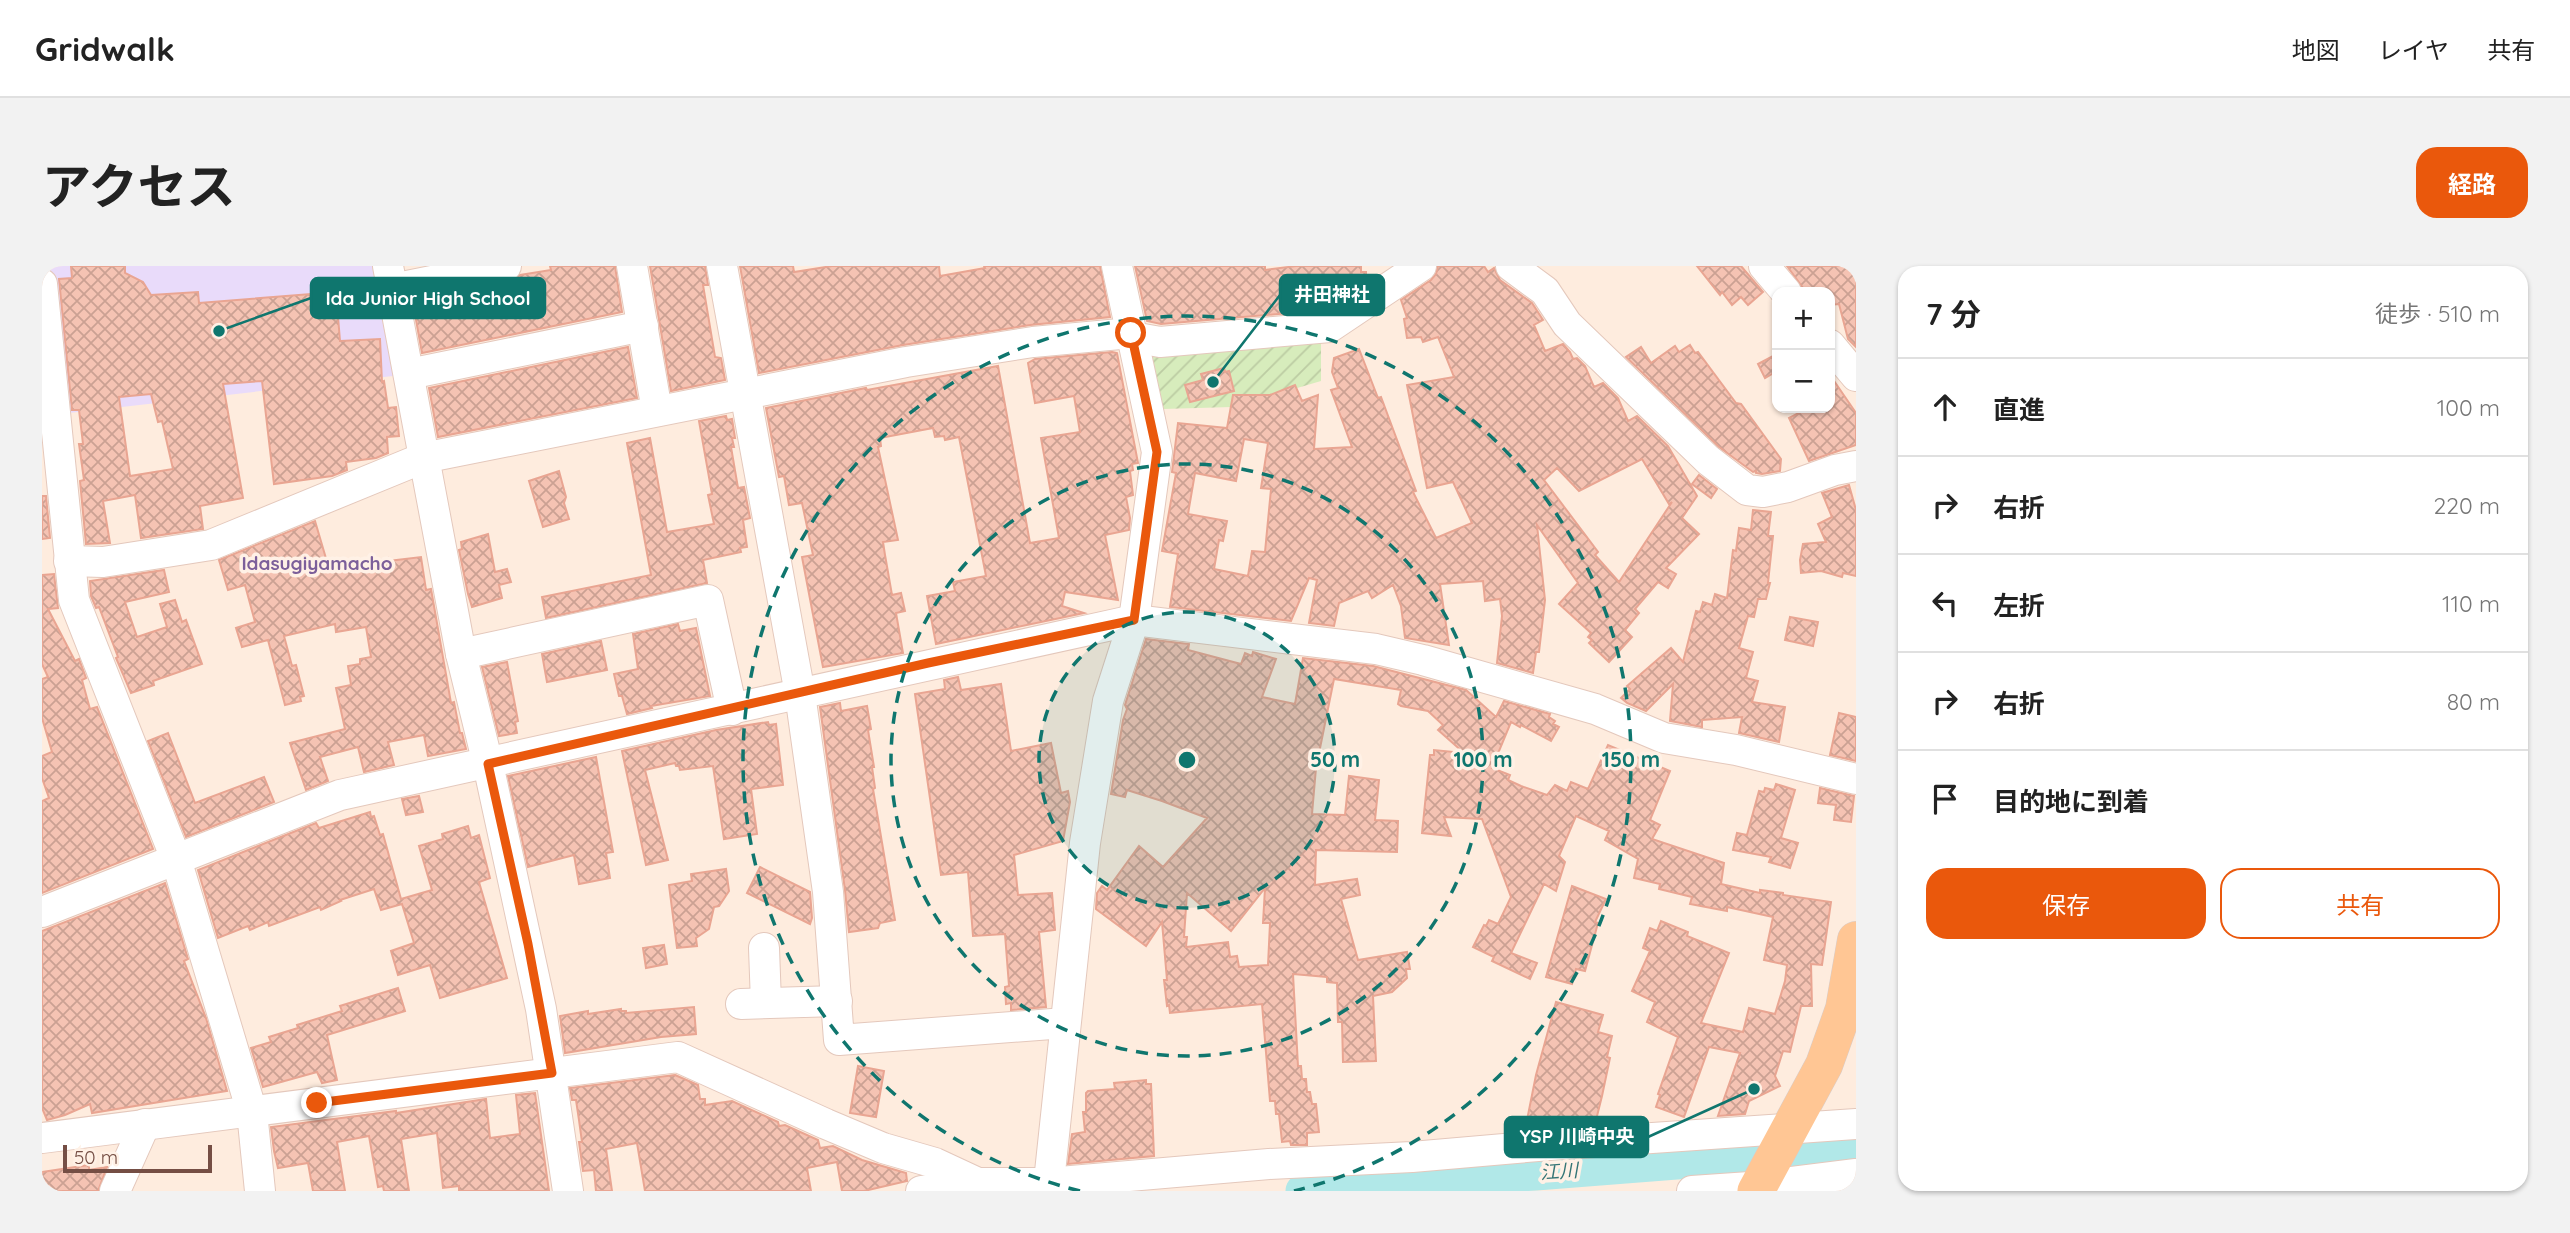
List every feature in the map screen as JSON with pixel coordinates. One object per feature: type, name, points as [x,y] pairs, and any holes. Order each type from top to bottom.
[{"type":"main road","points":[[1797,1130],[1844,1009],[1856,940]]},
{"type":"main road","points":[[1764,1188],[1832,1075],[1856,1008]]},
{"type":"street","points":[[506,266],[390,278],[461,654],[528,944],[552,1073],[568,1191]]},
{"type":"street","points":[[632,266],[657,411]]},
{"type":"street","points":[[722,266],[800,694],[828,892],[839,1040],[1065,1023]]},
{"type":"street","points":[[1048,1187],[1085,843],[1108,701],[1134,620],[1157,452],[1117,266]]},
{"type":"street","points":[[60,555],[103,562],[211,545],[422,458],[906,362],[1032,342],[1132,335],[1160,342],[1330,327],[1421,266]]},
{"type":"street","points":[[1511,266],[1545,291],[1567,324],[1708,460],[1747,490],[1763,492],[1856,466]]},
{"type":"street","points":[[1764,266],[1782,287]]},
{"type":"street","points":[[42,284],[60,555],[74,600],[176,859],[251,1112],[260,1191]]},
{"type":"street","points":[[409,374],[643,326]]},
{"type":"street","points":[[1834,350],[1856,376]]},
{"type":"street","points":[[461,654],[708,600],[732,710]]},
{"type":"street","points":[[42,912],[340,795],[732,710],[928,663],[1134,620],[1376,649],[1595,709],[1664,738],[1736,750],[1856,779]]},
{"type":"street","points":[[764,948],[753,1003],[837,1001]]},
{"type":"street","points":[[42,1138],[678,1057],[849,1134],[883,1148],[935,1163],[978,1183]]},
{"type":"street","points":[[115,1191],[145,1124]]},
{"type":"street","points":[[921,1191],[978,1183],[1048,1187],[1269,1164],[1412,1157],[1856,1125]]},
{"type":"street","points":[[1692,1191],[1764,1188],[1856,1174]]},
{"type":"shaded area","points":[[50,266],[372,266],[393,376],[60,414]]},
{"type":"green space","points":[[1321,339],[1321,381],[1232,407],[1163,409],[1149,354]]},
{"type":"building","points":[[71,266],[125,266],[125,273],[143,282],[151,295],[198,292],[199,303],[336,292],[340,341],[380,339],[382,382],[384,381],[388,408],[396,407],[399,436],[387,437],[388,453],[376,458],[346,462],[347,470],[332,476],[274,484],[262,381],[223,384],[243,498],[200,506],[203,529],[141,538],[135,495],[103,501],[110,543],[86,544],[80,481],[84,480],[79,444],[83,444],[79,410],[72,410],[59,279],[72,278]],"holes":[[[151,394],[158,422],[162,421],[173,469],[130,476],[119,397]]]},
{"type":"building","points":[[550,266],[615,266],[622,312],[422,353],[413,303],[509,283],[520,275],[551,270]]},
{"type":"building","points":[[650,266],[705,266],[708,285],[703,285],[715,357],[721,358],[725,380],[671,391]]},
{"type":"building","points":[[740,266],[793,266],[794,272],[832,266],[939,266],[940,276],[985,268],[984,266],[1100,266],[1110,317],[1030,325],[903,345],[759,373]]},
{"type":"building","points":[[1135,266],[1265,266],[1265,270],[1296,266],[1361,266],[1361,272],[1366,272],[1366,282],[1324,310],[1161,324],[1147,321]]},
{"type":"building","points":[[1438,266],[1484,266],[1488,272],[1494,268],[1500,280],[1532,303],[1543,320],[1534,325],[1545,351],[1563,344],[1573,359],[1577,358],[1585,366],[1594,387],[1603,383],[1618,398],[1628,421],[1637,416],[1668,446],[1697,496],[1682,518],[1699,534],[1666,568],[1676,574],[1668,588],[1658,582],[1635,609],[1639,613],[1625,630],[1632,637],[1609,662],[1589,643],[1592,640],[1588,637],[1591,633],[1559,604],[1578,583],[1537,525],[1545,600],[1539,652],[1536,652],[1533,673],[1497,663],[1502,616],[1500,599],[1485,601],[1483,581],[1440,584],[1449,645],[1405,638],[1401,606],[1393,585],[1372,598],[1368,591],[1339,603],[1334,626],[1309,623],[1317,580],[1309,578],[1291,621],[1170,607],[1178,554],[1162,551],[1176,473],[1172,472],[1178,423],[1227,428],[1233,395],[1270,395],[1295,385],[1302,401],[1318,395],[1314,449],[1352,447],[1331,390],[1338,388],[1332,372],[1334,358],[1359,349],[1378,398],[1381,397],[1416,491],[1413,492],[1436,538],[1472,523],[1453,482],[1427,488],[1407,385],[1454,377],[1438,337],[1423,342],[1421,337],[1407,338],[1404,319],[1407,318],[1401,300],[1436,274]],"holes":[[[1244,439],[1268,443],[1261,488],[1271,489],[1265,552],[1252,551],[1248,576],[1214,569],[1219,540],[1223,541],[1227,521],[1188,514],[1195,473],[1236,481]],[[1642,459],[1669,504],[1672,502],[1619,582],[1595,555],[1598,552],[1544,480],[1557,468],[1579,491]]]},
{"type":"building","points":[[1697,266],[1741,266],[1763,292],[1748,305],[1741,297],[1732,305],[1722,292],[1720,295]]},
{"type":"building","points":[[1787,266],[1856,266],[1856,347],[1848,339],[1839,304],[1835,304],[1835,287],[1802,287]]},
{"type":"building","points":[[1690,345],[1736,403],[1741,404],[1781,459],[1780,471],[1762,474],[1753,472],[1719,447],[1626,357],[1641,347],[1651,363],[1675,346],[1679,352]]},
{"type":"building","points":[[628,347],[637,398],[438,437],[429,388]]},
{"type":"building","points":[[1117,353],[1138,463],[1132,464],[1133,470],[1130,471],[1133,495],[1126,497],[1129,530],[1105,535],[1118,600],[1065,592],[1062,606],[1084,613],[936,644],[927,596],[955,591],[953,582],[986,576],[959,437],[945,440],[944,436],[935,437],[933,428],[880,438],[881,446],[878,447],[898,540],[883,542],[892,595],[901,593],[905,611],[896,613],[903,653],[823,667],[802,557],[813,555],[802,503],[789,505],[784,476],[779,477],[766,408],[998,366],[1030,543],[1059,538],[1041,438],[1080,432],[1074,396],[1035,403],[1028,363],[1035,359]]},
{"type":"building","points":[[1772,357],[1772,374],[1765,378],[1758,364]]},
{"type":"building","points":[[1224,368],[1225,372],[1229,371],[1234,391],[1190,402],[1185,385],[1203,380],[1201,374]]},
{"type":"building","points":[[1835,382],[1856,413],[1856,445],[1809,461],[1789,418],[1799,413],[1835,413]]},
{"type":"building","points":[[726,416],[727,420],[732,419],[735,438],[732,438],[734,447],[731,447],[738,488],[744,487],[750,518],[743,520],[747,547],[740,548],[741,552],[703,560],[707,583],[546,618],[542,597],[651,575],[627,443],[650,438],[667,532],[714,524],[708,495],[712,494],[699,421]]},
{"type":"building","points":[[559,471],[569,519],[543,527],[529,481]]},
{"type":"building","points":[[1699,475],[1717,489],[1711,498],[1692,484]]},
{"type":"building","points":[[1849,485],[1856,510],[1856,576],[1843,573],[1842,577],[1821,571],[1801,573],[1803,544],[1826,542],[1818,524],[1832,517],[1822,493]]},
{"type":"building","points":[[42,496],[46,496],[50,538],[42,539]]},
{"type":"building","points":[[1753,510],[1771,512],[1768,536],[1773,536],[1770,583],[1766,599],[1758,599],[1754,617],[1748,616],[1739,648],[1753,652],[1746,678],[1758,681],[1752,702],[1785,707],[1779,742],[1739,733],[1742,717],[1702,720],[1702,727],[1670,721],[1673,684],[1646,711],[1621,698],[1630,689],[1627,686],[1671,648],[1683,662],[1696,611],[1700,612],[1703,602],[1712,605],[1715,594],[1727,598],[1733,550],[1736,551],[1739,528],[1751,530]]},
{"type":"building","points":[[315,521],[330,572],[388,558],[388,561],[421,557],[426,590],[431,589],[451,703],[454,702],[466,749],[428,756],[424,735],[388,742],[394,765],[364,772],[358,747],[320,757],[328,781],[306,790],[290,743],[345,729],[336,688],[351,685],[348,666],[360,664],[360,659],[371,657],[366,627],[336,632],[335,624],[284,636],[292,666],[296,665],[304,696],[300,697],[301,701],[285,705],[268,640],[242,647],[236,628],[255,622],[245,585],[228,590],[219,560]]},
{"type":"building","points":[[488,534],[495,572],[507,569],[511,582],[499,585],[502,598],[472,607],[459,550],[462,549],[461,542]]},
{"type":"building","points":[[164,570],[169,592],[125,602],[137,637],[167,627],[160,604],[175,600],[182,622],[186,620],[202,664],[153,681],[154,685],[131,693],[99,607],[96,608],[91,596],[90,581]]},
{"type":"building","points":[[54,574],[58,608],[48,609],[75,661],[79,659],[86,678],[82,680],[90,709],[97,707],[153,849],[42,893],[42,801],[49,798],[42,778],[42,756],[52,752],[42,718],[42,679],[48,677],[42,664],[42,575]]},
{"type":"building","points":[[1790,617],[1818,622],[1813,646],[1785,640]]},
{"type":"building","points":[[678,624],[680,631],[696,628],[710,696],[651,706],[652,708],[627,714],[614,674],[638,669],[633,634]]},
{"type":"building","points":[[1146,639],[1189,644],[1188,650],[1241,664],[1245,653],[1252,656],[1253,652],[1276,659],[1262,697],[1295,704],[1303,658],[1373,666],[1466,690],[1496,717],[1504,701],[1550,714],[1549,717],[1555,721],[1553,724],[1559,727],[1551,741],[1511,722],[1492,768],[1510,775],[1508,780],[1521,786],[1547,795],[1555,785],[1567,791],[1571,782],[1588,789],[1608,745],[1670,771],[1650,820],[1660,825],[1652,839],[1724,863],[1721,884],[1760,893],[1760,890],[1831,902],[1822,965],[1811,964],[1812,1006],[1801,1006],[1790,1052],[1783,1051],[1775,1076],[1780,1086],[1749,1101],[1745,1114],[1718,1116],[1740,1053],[1709,1047],[1684,1117],[1656,1107],[1678,1037],[1647,1022],[1655,1002],[1632,991],[1650,951],[1643,948],[1650,928],[1657,931],[1661,921],[1688,932],[1687,936],[1729,953],[1701,1023],[1743,1032],[1749,1008],[1775,1014],[1785,981],[1787,965],[1764,960],[1773,917],[1727,907],[1727,911],[1690,904],[1692,897],[1659,889],[1660,884],[1634,878],[1638,859],[1605,840],[1609,831],[1576,816],[1559,856],[1565,862],[1556,891],[1544,884],[1511,953],[1537,963],[1530,979],[1492,961],[1494,957],[1473,947],[1489,920],[1498,924],[1511,897],[1482,819],[1444,817],[1451,836],[1422,833],[1430,755],[1434,755],[1434,750],[1464,753],[1438,730],[1443,725],[1428,711],[1398,704],[1401,690],[1334,679],[1316,768],[1312,814],[1345,815],[1349,776],[1379,780],[1375,820],[1398,821],[1397,852],[1316,850],[1315,885],[1357,879],[1360,895],[1341,899],[1358,960],[1407,952],[1410,969],[1406,969],[1407,978],[1392,992],[1373,996],[1376,1061],[1343,1062],[1337,983],[1327,982],[1327,977],[1293,974],[1298,1066],[1301,1066],[1302,1079],[1306,1079],[1312,1104],[1316,1104],[1319,1132],[1307,1133],[1307,1145],[1282,1142],[1279,1114],[1276,1114],[1275,1101],[1270,1101],[1262,1004],[1170,1013],[1164,980],[1167,980],[1162,922],[1146,946],[1096,909],[1097,893],[1102,886],[1107,890],[1139,846],[1163,867],[1207,818],[1127,790],[1125,797],[1111,794],[1127,709],[1125,705]],"holes":[[[1265,888],[1263,923],[1270,923],[1268,965],[1239,967],[1237,956],[1230,957],[1228,942],[1186,947],[1187,937],[1184,937],[1187,893],[1231,931]]]},
{"type":"building","points":[[601,641],[607,670],[547,682],[542,654]]},
{"type":"building","points":[[507,662],[518,721],[515,722],[517,733],[499,736],[482,667]]},
{"type":"building","points":[[958,677],[961,690],[1001,684],[1011,751],[1051,743],[1061,793],[1068,791],[1070,802],[1063,841],[1014,855],[1018,895],[1052,893],[1055,930],[1039,932],[1046,1007],[1011,1010],[1011,1003],[1006,1004],[1005,987],[1009,986],[1005,934],[973,936],[968,872],[941,875],[915,694],[945,689],[944,680]]},
{"type":"building","points":[[840,703],[841,711],[867,706],[874,767],[873,789],[895,920],[880,923],[878,928],[849,932],[820,707]]},
{"type":"building","points":[[1839,713],[1856,717],[1856,761],[1830,755]]},
{"type":"building","points":[[768,722],[769,725],[776,724],[783,785],[751,789],[757,834],[724,839],[713,766],[680,770],[675,763],[645,770],[668,860],[646,865],[622,751],[716,730]]},
{"type":"building","points":[[168,733],[195,803],[264,777],[274,802],[186,837],[148,741]]},
{"type":"building","points":[[596,757],[613,852],[606,853],[610,878],[579,884],[574,855],[528,867],[508,776]]},
{"type":"building","points":[[1776,784],[1795,790],[1781,838],[1798,843],[1790,868],[1769,862],[1771,857],[1733,850],[1737,833],[1747,835],[1759,791],[1764,792],[1765,788],[1774,790]]},
{"type":"building","points":[[1820,788],[1854,796],[1851,822],[1834,820],[1836,805],[1818,803]]},
{"type":"building","points":[[419,796],[423,812],[406,815],[402,799]]},
{"type":"building","points":[[370,812],[380,835],[383,834],[401,899],[432,890],[419,846],[443,839],[442,834],[468,826],[471,838],[479,835],[490,878],[479,882],[507,978],[440,998],[430,965],[398,975],[391,951],[414,943],[402,904],[381,910],[374,889],[340,900],[321,910],[320,907],[269,926],[268,922],[250,930],[248,926],[218,938],[198,870],[316,823],[319,828]]},
{"type":"building","points":[[760,867],[810,892],[810,924],[747,893]]},
{"type":"building","points":[[726,869],[729,891],[719,906],[714,907],[709,929],[696,938],[697,946],[677,948],[669,885],[692,881],[691,874]]},
{"type":"building","points":[[165,883],[188,959],[184,961],[206,1018],[227,1091],[92,1113],[90,1104],[47,1120],[42,1108],[42,931]]},
{"type":"building","points":[[1572,886],[1606,899],[1595,922],[1598,923],[1585,971],[1576,969],[1572,984],[1546,977]]},
{"type":"building","points":[[664,945],[667,964],[646,968],[643,948]]},
{"type":"building","points":[[398,988],[405,1011],[327,1035],[337,1080],[322,1083],[317,1072],[263,1087],[251,1048],[271,1042],[269,1037],[298,1028],[297,1025],[342,1011],[340,1006]]},
{"type":"building","points":[[1556,1002],[1603,1015],[1598,1032],[1612,1036],[1602,1096],[1595,1124],[1559,1127],[1546,1124],[1544,1128],[1525,1130],[1536,1075]]},
{"type":"building","points":[[694,1007],[696,1034],[565,1053],[560,1016],[588,1011],[588,1014],[621,1009],[626,1013]]},
{"type":"building","points":[[858,1066],[884,1071],[876,1117],[850,1113]]},
{"type":"building","points":[[675,1075],[698,1085],[700,1099],[705,1099],[705,1105],[732,1101],[778,1122],[779,1126],[785,1125],[818,1140],[820,1148],[833,1146],[862,1160],[906,1173],[907,1181],[864,1191],[842,1191],[837,1162],[807,1168],[811,1191],[645,1191],[637,1143],[606,1149],[612,1191],[596,1191],[594,1170],[583,1171],[576,1100],[572,1100],[570,1088]]},
{"type":"building","points":[[1146,1080],[1146,1084],[1151,1084],[1154,1156],[1068,1164],[1072,1134],[1085,1132],[1083,1112],[1086,1112],[1086,1093],[1115,1089],[1114,1083]]},
{"type":"building","points":[[535,1093],[549,1191],[459,1191],[459,1186],[443,1188],[437,1133],[401,1139],[409,1191],[384,1191],[383,1186],[378,1187],[369,1136],[337,1142],[345,1191],[313,1191],[308,1163],[278,1168],[271,1127],[396,1113],[486,1099],[490,1138],[520,1134],[516,1095]]},
{"type":"building","points":[[89,1165],[89,1170],[107,1167],[98,1191],[42,1191],[42,1172]]},
{"type":"waterway","name":"江川","points":[[1303,1191],[1385,1182],[1856,1148]]},
{"type":"place","name":"Ida Junior High School","points":[[219,331]]},
{"type":"place","name":"井田神社","points":[[1213,382]]},
{"type":"place","name":"YSP 川崎中央","points":[[1754,1089]]},
{"type":"district","name":"Idasugiyamacho","points":[[317,563]]},
{"type":"route","points":[[317,1103],[552,1073],[528,944],[488,764],[928,663],[1134,620],[1157,452],[1131,333]]}]
